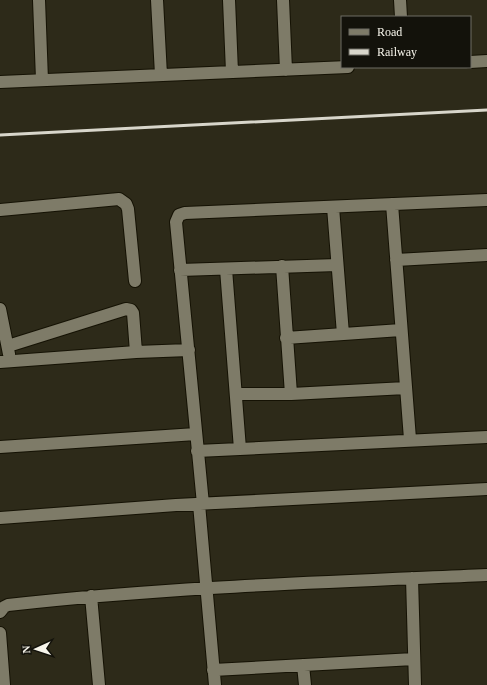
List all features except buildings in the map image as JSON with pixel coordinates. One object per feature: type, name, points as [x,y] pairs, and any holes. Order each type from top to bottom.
[{"type":"street","points":[[39,0],[42,80]]},
{"type":"street","points":[[157,0],[161,75]]},
{"type":"street","points":[[229,0],[232,72]]},
{"type":"street","points":[[283,0],[286,70]]},
{"type":"street","points":[[400,0],[401,16]]},
{"type":"street","points":[[471,62],[487,61]]},
{"type":"street","points":[[0,82],[341,67]]},
{"type":"street","points":[[0,210],[120,199],[126,204],[128,209],[135,281]]},
{"type":"street","points":[[215,685],[206,588],[196,434],[180,270],[176,222],[177,218],[182,214],[487,200]]},
{"type":"street","points":[[392,204],[410,439]]},
{"type":"street","points":[[333,207],[343,334]]},
{"type":"street","points":[[396,260],[487,255]]},
{"type":"street","points":[[180,270],[337,265]]},
{"type":"street","points":[[282,266],[291,394]]},
{"type":"street","points":[[226,269],[240,449]]},
{"type":"street","points":[[0,309],[8,346],[5,361],[189,350]]},
{"type":"street","points":[[8,346],[126,309],[131,310],[133,313],[136,352]]},
{"type":"street","points":[[286,338],[401,330]]},
{"type":"street","points":[[236,394],[291,394],[406,388]]},
{"type":"street","points":[[0,447],[196,434]]},
{"type":"street","points":[[197,451],[410,439],[487,437]]},
{"type":"street","points":[[0,518],[201,504],[487,489]]},
{"type":"street","points":[[0,612],[8,605],[91,596],[206,588],[487,575]]},
{"type":"street","points":[[412,578],[415,685]]},
{"type":"street","points":[[91,596],[99,685]]},
{"type":"street","points":[[0,634],[4,685]]},
{"type":"street","points":[[213,670],[414,659]]},
{"type":"street","points":[[303,665],[305,685]]},
{"type":"railway","points":[[0,135],[487,110]]}]
